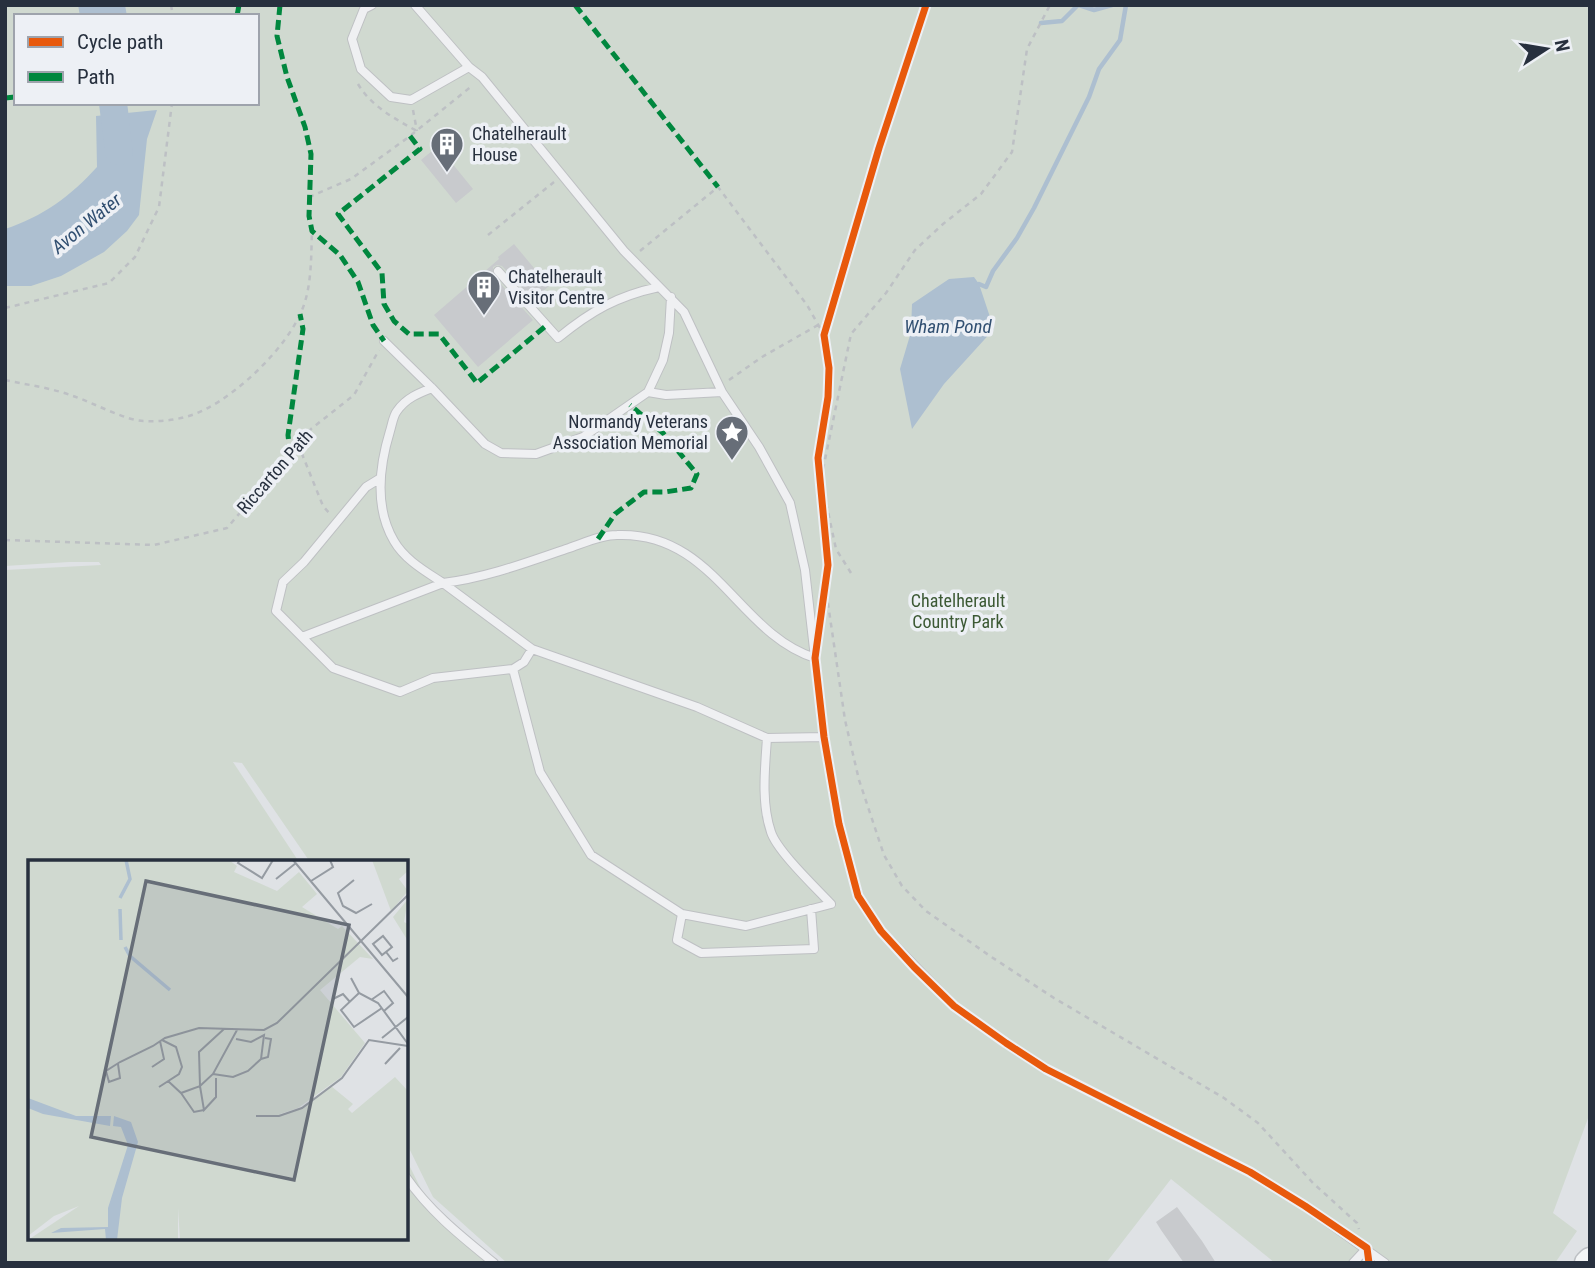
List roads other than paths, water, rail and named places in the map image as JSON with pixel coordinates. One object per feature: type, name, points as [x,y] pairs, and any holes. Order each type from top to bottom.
[{"type":"lane","points":[[372,5],[363,9],[352,39],[360,69],[391,97],[411,100],[469,67]]},
{"type":"lane","points":[[415,5],[469,67],[482,77],[624,251],[684,312],[723,388],[790,503],[805,570],[824,737],[839,824],[858,896],[881,931],[954,1006],[1046,1069],[1250,1172],[1305,1206],[1385,1263]]},
{"type":"lane","points":[[498,271],[558,338],[598,309],[628,294],[659,286]]},
{"type":"lane","points":[[384,341],[485,444],[501,453],[536,454],[583,437],[648,392],[663,360],[670,332],[671,297]]},
{"type":"lane","points":[[432,388],[413,395],[396,412],[384,450],[379,479],[383,510],[394,540],[411,562],[532,649],[696,707],[767,738],[824,737]]},
{"type":"lane","points":[[648,392],[666,395],[723,388]]},
{"type":"lane","points":[[379,479],[366,487],[304,562],[283,582],[276,611],[333,668],[400,692],[433,678],[513,669],[524,662],[532,649]]},
{"type":"lane","points":[[302,637],[443,583],[474,580],[614,534],[642,535],[669,544],[705,567],[779,640],[798,653],[815,658]]},
{"type":"lane","points":[[513,669],[540,772],[591,855],[682,914],[746,926],[831,904],[794,865],[771,833],[764,791],[767,738]]},
{"type":"lane","points":[[682,914],[677,940],[701,953],[814,949],[811,909]]},
{"type":"lane","points":[[408,1180],[417,1194],[442,1220],[494,1263]]},
{"type":"lane","points":[[1353,1263],[1367,1248]]},
{"type":"water","points":[[78,5],[125,5],[127,14],[80,14]]},
{"type":"water","points":[[157,110],[147,139],[139,215],[127,231],[104,252],[61,276],[31,286],[5,286],[5,229],[55,204],[97,167],[96,116]]},
{"type":"water","name":"Wham Pond","points":[[974,277],[979,284],[994,329],[944,384],[912,429],[900,369],[911,332],[912,304],[949,279]]},
{"type":"waterway","points":[[1041,23],[1062,21],[1078,5]]},
{"type":"waterway","points":[[1079,5],[1094,10],[1112,5]]},
{"type":"waterway","points":[[979,284],[986,287],[993,271],[1017,238],[1034,208],[1089,97],[1099,69],[1120,40],[1126,5]]},
{"type":"waterway","name":"Avon Water","points":[[113,105],[119,151]]},
{"type":"place","name":"Chatelherault House","points":[[447,174]]},
{"type":"place","name":"Chatelherault Visitor Centre","points":[[484,317]]},
{"type":"place","name":"Normandy Veterans Association Memorial","points":[[732,462]]},
{"type":"park label","name":"Chatelherault Country Park","points":[[958,611]]}]
